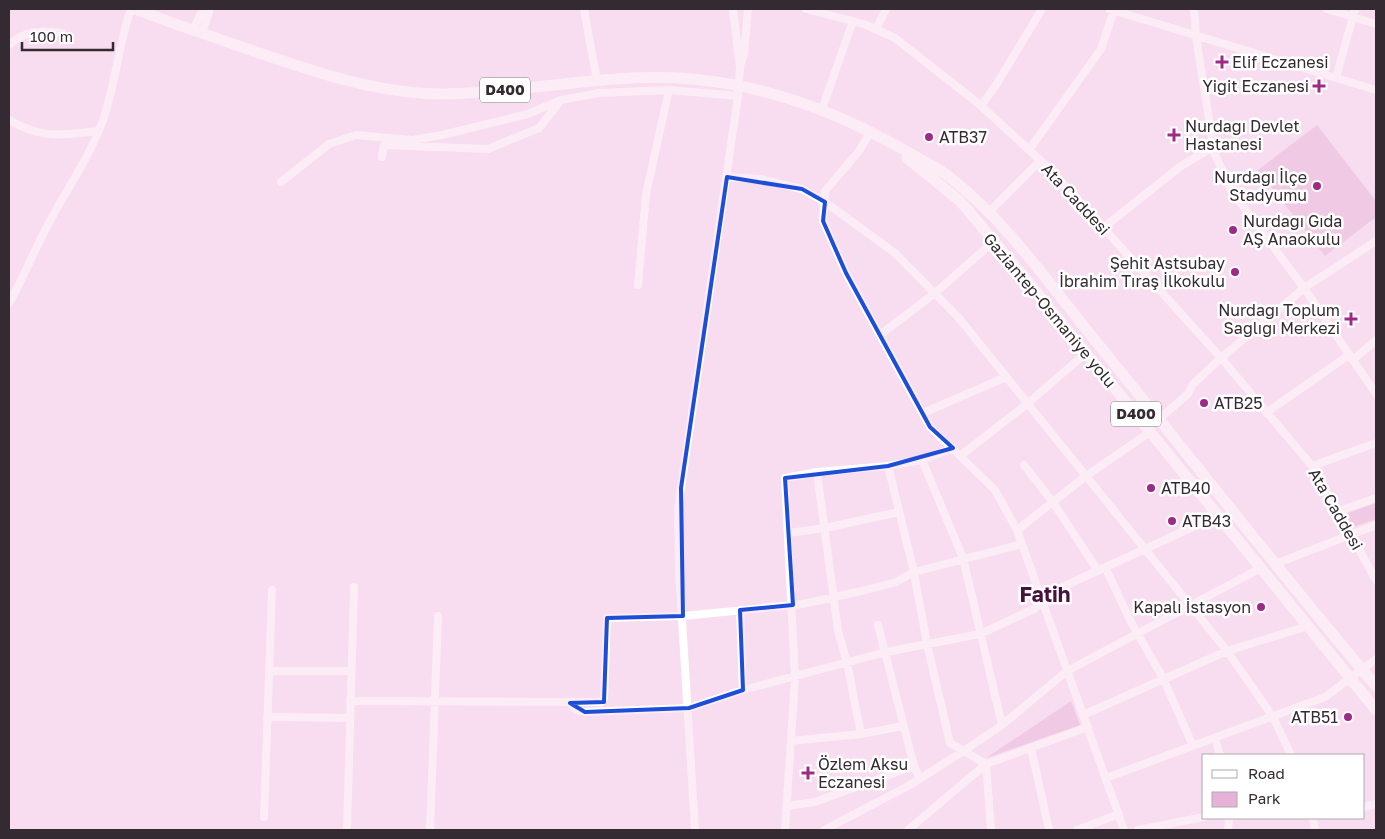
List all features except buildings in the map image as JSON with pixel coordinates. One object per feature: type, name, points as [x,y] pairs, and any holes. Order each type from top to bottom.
[{"type":"highway","name":"Gaziantep-Osmaniye yolu","points":[[135,9],[289,63],[398,90],[440,94],[656,78],[739,84],[822,109],[875,133],[951,178],[1004,228],[1376,686]]},
{"type":"highway","name":"Gaziantep-Osmaniye yolu","points":[[875,133],[960,201],[1219,515],[1376,710]]},
{"type":"street","points":[[9,303],[41,236],[76,176],[99,130],[111,95],[121,40],[132,9]]},
{"type":"street","points":[[198,32],[203,9]]},
{"type":"street","points":[[198,32],[210,9]]},
{"type":"street","points":[[584,9],[597,81]]},
{"type":"street","points":[[695,830],[678,544],[680,488],[738,96],[740,68],[733,9]]},
{"type":"street","points":[[740,68],[744,55],[748,9]]},
{"type":"street","name":"Ata Caddesi","points":[[806,9],[853,21],[895,38],[981,106],[1040,161],[1221,358],[1312,466],[1339,511],[1376,580]]},
{"type":"street","points":[[876,29],[886,9]]},
{"type":"street","points":[[981,106],[996,85],[1042,9]]},
{"type":"street","points":[[1194,9],[1196,36],[1213,147],[1231,190],[1304,288],[1376,394]]},
{"type":"street","points":[[1327,9],[1354,13],[1376,24]]},
{"type":"street","points":[[1028,150],[1101,49],[1111,10],[1376,90]]},
{"type":"street","points":[[1336,78],[1354,13]]},
{"type":"street","points":[[822,109],[853,21]]},
{"type":"street","points":[[9,45],[19,36],[35,31],[62,33]]},
{"type":"street","points":[[281,182],[329,144],[356,135],[412,140],[442,135],[528,114],[561,100],[599,94],[669,90],[738,96]]},
{"type":"street","points":[[638,285],[646,194],[669,90]]},
{"type":"street","points":[[382,157],[384,145],[488,149],[539,128],[561,100]]},
{"type":"street","points":[[9,120],[25,129],[45,135],[99,130]]},
{"type":"street","points":[[875,133],[825,191],[823,221],[846,273],[930,427],[995,490],[1017,530],[1124,830]]},
{"type":"street","points":[[1103,228],[1181,166],[1213,147]]},
{"type":"street","points":[[988,213],[1040,161]]},
{"type":"street","points":[[727,177],[761,179],[802,189],[825,202],[895,253],[935,293],[958,317],[1188,605],[1227,651],[1273,717],[1291,754]]},
{"type":"street","points":[[1159,419],[1188,394],[1194,384],[1221,358],[1304,288],[1376,241]]},
{"type":"street","points":[[880,334],[935,293],[993,242]]},
{"type":"street","points":[[1266,413],[1376,340]]},
{"type":"street","points":[[960,456],[1028,404],[1086,353]]},
{"type":"street","points":[[923,413],[1006,377]]},
{"type":"street","points":[[1017,530],[1086,476],[1150,432]]},
{"type":"street","points":[[1312,466],[1376,443]]},
{"type":"street","points":[[785,830],[795,678],[785,478],[817,472],[888,466],[922,460],[953,448]]},
{"type":"street","points":[[922,460],[963,558],[1002,725]]},
{"type":"street","points":[[1024,465],[1101,569],[1163,678],[1193,746]]},
{"type":"street","points":[[888,466],[914,572],[927,644],[950,743],[962,752],[978,757],[986,764],[991,830]]},
{"type":"street","points":[[817,472],[838,631],[847,663],[862,734]]},
{"type":"street","points":[[1339,511],[1376,498]]},
{"type":"street","points":[[789,533],[825,528],[899,512]]},
{"type":"street","points":[[570,703],[576,710],[585,712],[689,708],[743,690],[795,678],[886,652],[980,634],[1034,609],[1043,602],[1047,594],[1219,515]]},
{"type":"street","points":[[1275,564],[1351,533],[1376,525]]},
{"type":"street","points":[[350,701],[601,702],[603,700],[607,618],[683,616],[792,605],[833,598],[896,582],[914,572],[963,558],[1022,544]]},
{"type":"street","points":[[824,830],[920,779],[962,752],[1002,725],[1068,671],[1188,605],[1261,568]]},
{"type":"street","points":[[347,830],[354,587]]},
{"type":"street","points":[[264,817],[272,590]]},
{"type":"street","points":[[740,610],[743,690]]},
{"type":"street","points":[[430,830],[438,616]]},
{"type":"street","points":[[878,625],[903,726],[914,766],[920,779]]},
{"type":"street","points":[[1083,715],[1227,651],[1308,626]]},
{"type":"street","points":[[1106,778],[1325,697],[1376,659]]},
{"type":"street","points":[[270,671],[351,671]]},
{"type":"street","points":[[268,717],[350,718]]},
{"type":"street","points":[[791,741],[862,734],[903,726]]},
{"type":"street","points":[[908,830],[986,764],[1088,727]]},
{"type":"street","points":[[1215,738],[1220,754]]},
{"type":"street","points":[[1031,748],[1049,830]]},
{"type":"street","points":[[787,806],[815,802],[914,766]]},
{"type":"street","points":[[1077,830],[1119,814]]},
{"type":"street","points":[[1138,830],[1202,817]]},
{"type":"street","points":[[919,821],[922,830]]},
{"type":"street","points":[[1182,821],[1183,830]]},
{"type":"highlighted area","points":[[727,177],[802,189],[825,202],[823,221],[846,273],[930,427],[953,448],[888,466],[785,478],[793,605],[740,610],[743,690],[689,708],[585,712],[570,703],[604,702],[607,618],[683,616],[681,488]]},
{"type":"green space","name":"Nurdağı İlçe Stadyumu","points":[[1317,125],[1376,201],[1376,217],[1325,256],[1258,170]]},
{"type":"green space","points":[[1376,503],[1376,519],[1352,527],[1345,514]]},
{"type":"green space","points":[[1071,701],[1080,725],[986,758]]},
{"type":"place","name":"Elif Eczanesi","points":[[1222,62]]},
{"type":"place","name":"Yiğit Eczanesi","points":[[1319,86]]},
{"type":"place","name":"Nurdağı Devlet Hastanesi","points":[[1174,135]]},
{"type":"place","name":"ATB37","points":[[929,137]]},
{"type":"place","name":"Nurdağı İlçe Stadyumu","points":[[1317,186]]},
{"type":"place","name":"Nurdağı Gıda AŞ Anaokulu","points":[[1233,230]]},
{"type":"place","name":"Şehit Astsubay İbrahim Tıraş İlkokulu","points":[[1235,272]]},
{"type":"place","name":"Nurdagı Toplum Saglıgı Merkezi","points":[[1351,319]]},
{"type":"place","name":"ATB25","points":[[1204,403]]},
{"type":"place","name":"ATB40","points":[[1151,488]]},
{"type":"place","name":"ATB43","points":[[1172,521]]},
{"type":"place","name":"Kapalı İstasyon","points":[[1261,607]]},
{"type":"place","name":"ATB51","points":[[1348,717]]},
{"type":"place","name":"Özlem Aksu Eczanesi","points":[[808,773]]},
{"type":"district","name":"Fatih","points":[[1045,595]]}]
